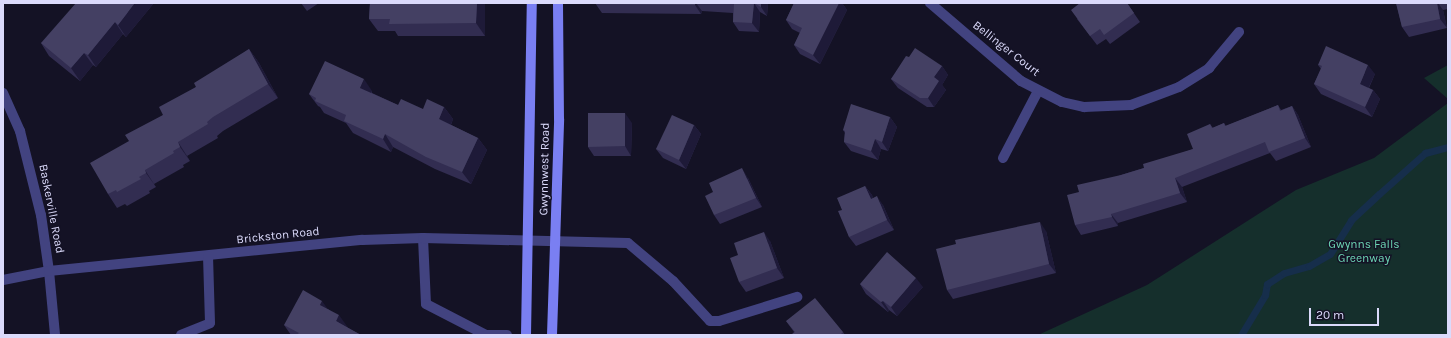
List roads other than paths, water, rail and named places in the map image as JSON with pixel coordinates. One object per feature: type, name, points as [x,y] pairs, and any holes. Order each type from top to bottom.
[{"type":"street","name":"Gwynnwest Road","points":[[526,335],[532,3]]},
{"type":"street","name":"Gwynnwest Road","points":[[552,335],[557,241],[560,47],[558,3]]},
{"type":"street","name":"Bellinger Court","points":[[930,3],[1001,65],[1038,91],[1062,102],[1084,107],[1131,105],[1179,87],[1209,68],[1240,32]]},
{"type":"street","points":[[1003,158],[1038,91]]},
{"type":"street","name":"Baskerville Road","points":[[3,93],[20,131],[30,169],[49,271],[55,335]]},
{"type":"street","name":"Brickston Road","points":[[3,280],[49,271],[362,240],[423,238],[628,242],[673,281],[710,321],[719,321],[797,297]]},
{"type":"street","points":[[423,238],[426,304],[486,335],[507,335]]},
{"type":"street","points":[[181,335],[210,322],[208,256]]},
{"type":"waterway","points":[[1241,335],[1265,295],[1267,284],[1284,273],[1309,266],[1330,254],[1351,220],[1379,194],[1425,153],[1448,147]]},
{"type":"park label","name":"Gwynns Falls Greenway","points":[[1364,252]]}]
